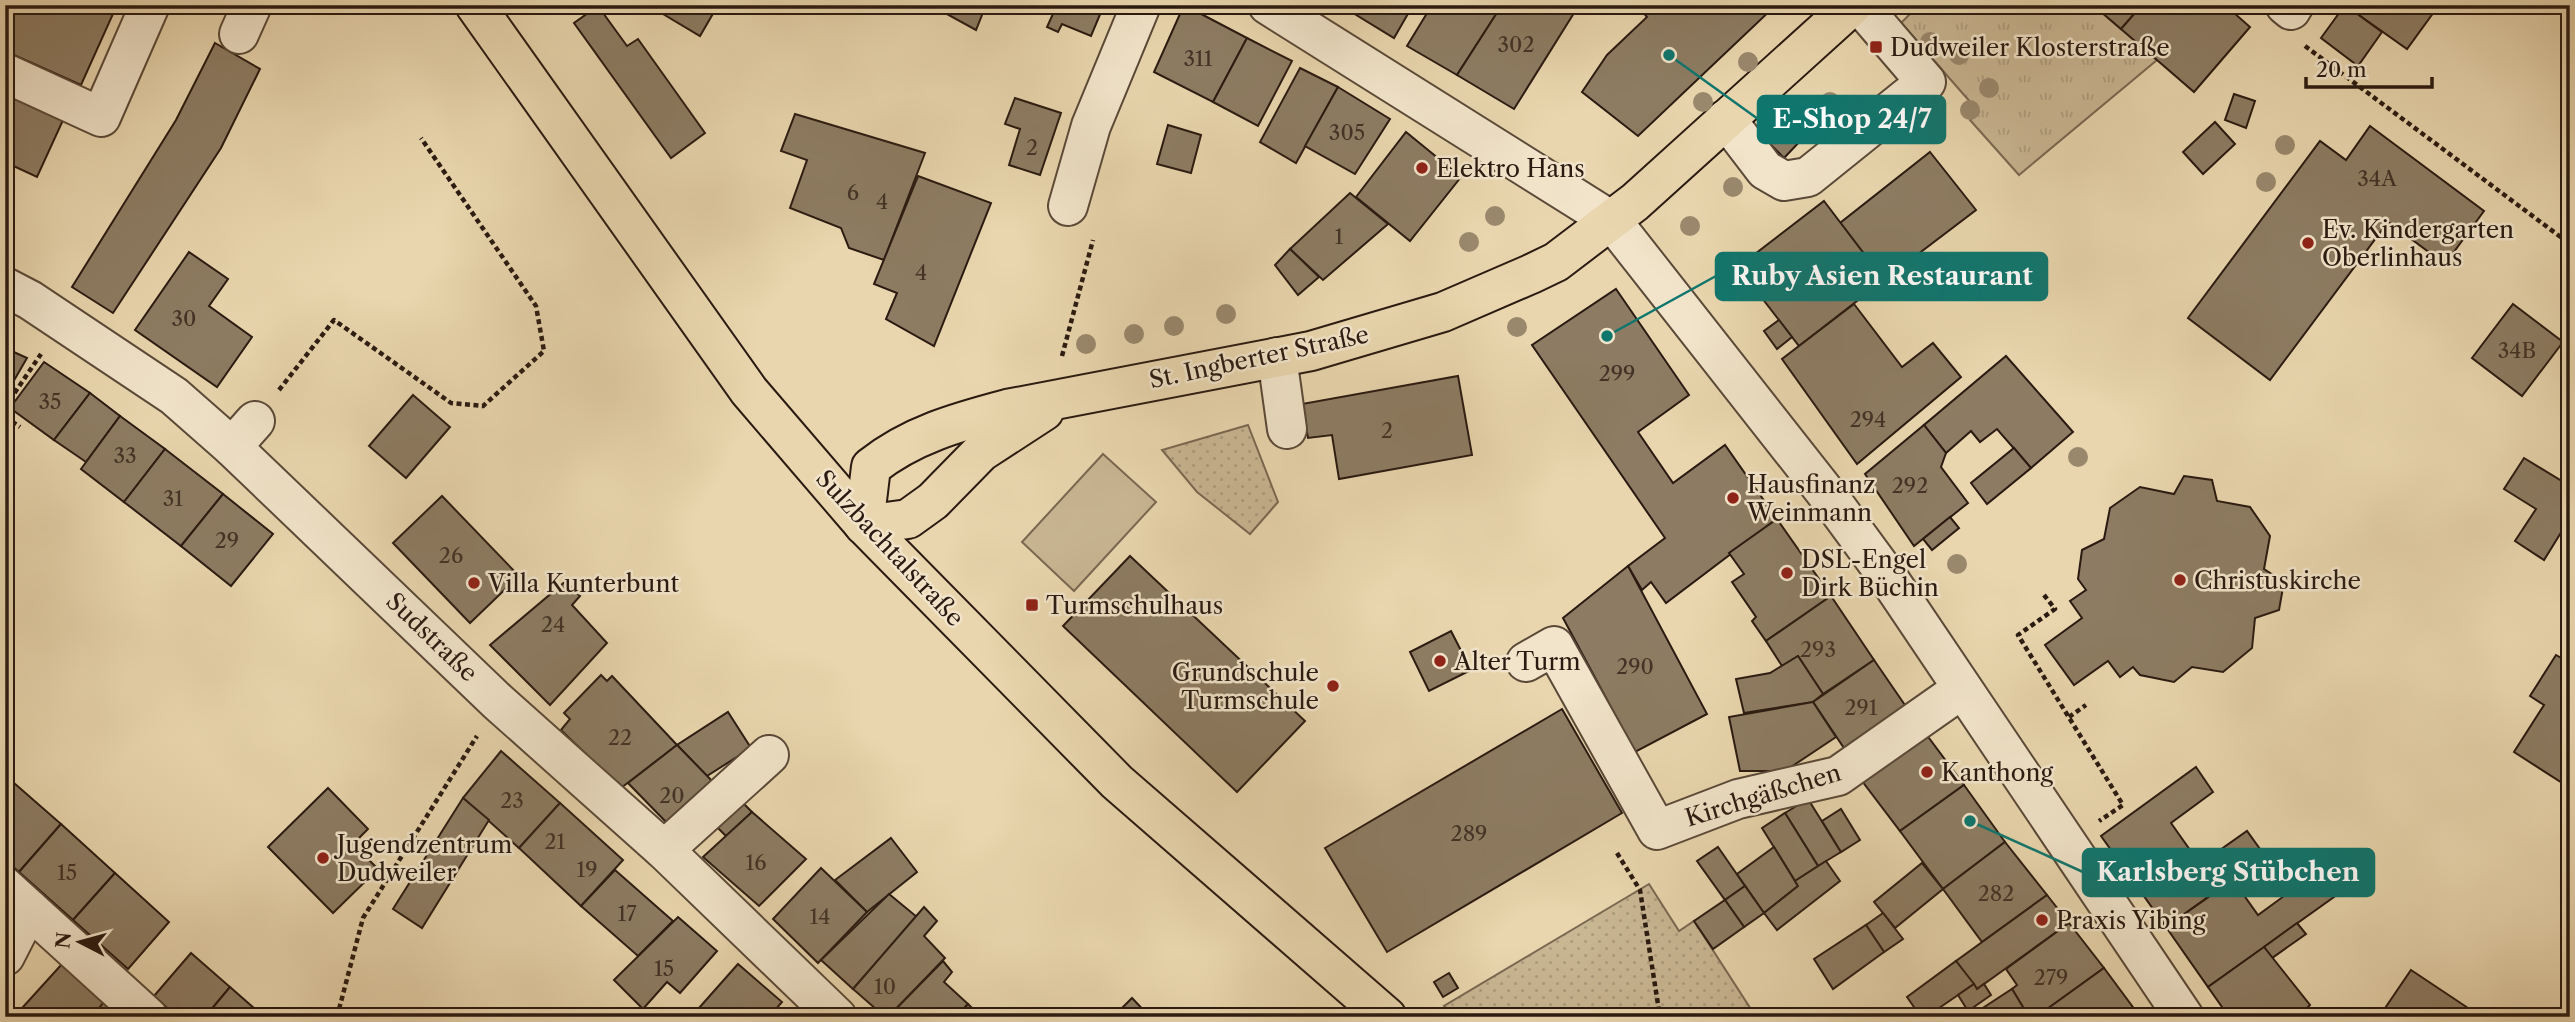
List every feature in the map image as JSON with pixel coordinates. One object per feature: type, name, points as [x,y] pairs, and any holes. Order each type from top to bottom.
[{"type":"main road","name":"Sulzbachtalstraße","points":[[475,5],[749,391],[864,525],[1117,782],[1387,1017]]},
{"type":"main road","name":"St. Ingberter Straße","points":[[1061,401],[1014,428],[981,452],[933,501],[908,519],[864,525],[871,467],[910,441],[958,422],[1007,409],[1061,401],[1137,383],[1311,351],[1443,312],[1556,262],[1612,221],[1853,5]]},
{"type":"street","points":[[5,73],[101,117],[150,5]]},
{"type":"street","points":[[1068,206],[1091,126],[1141,5]]},
{"type":"street","points":[[1268,5],[1612,221],[1829,497],[2183,1017]]},
{"type":"street","points":[[1726,119],[1765,170],[1784,181],[1808,177],[1926,82],[1860,5]]},
{"type":"street","points":[[2285,5],[2291,9],[2294,5]]},
{"type":"street","name":"Sudstraße","points":[[5,287],[64,322],[174,396],[243,434],[498,702],[664,849],[837,1017]]},
{"type":"street","points":[[1278,357],[1287,429]]},
{"type":"street","name":"Kirchgäßchen","points":[[1527,663],[1554,646],[1657,830],[1738,799],[1838,776],[1962,689]]},
{"type":"street","points":[[664,849],[769,755]]},
{"type":"street","points":[[5,956],[17,898]]},
{"type":"street","points":[[17,898],[148,1017]]},
{"type":"path","points":[[2306,49],[2570,244]]},
{"type":"path","points":[[243,434],[334,320],[451,403],[484,406],[544,351],[536,306],[421,138]]},
{"type":"path","points":[[1061,401],[1062,355],[1094,239]]},
{"type":"path","points":[[5,407],[64,322]]},
{"type":"path","points":[[5,417],[20,427]]},
{"type":"path","points":[[2044,595],[2055,609],[2018,635],[2123,805],[2099,822]]},
{"type":"path","points":[[337,1017],[363,918],[498,702]]},
{"type":"path","points":[[2069,717],[2086,705]]},
{"type":"path","points":[[1617,853],[1640,890],[1660,1017]]},
{"type":"green space","points":[[1919,5],[2093,5],[2157,60],[2019,175],[1970,120],[1979,112],[1901,23]]},
{"type":"green space","points":[[1248,425],[1278,502],[1250,534],[1197,492],[1162,450]]},
{"type":"green space","points":[[1103,454],[1156,502],[1074,591],[1022,542]]},
{"type":"green space","points":[[1649,884],[1679,931],[1694,921],[1756,1017],[1457,1017],[1444,1006]]},
{"type":"building","points":[[7,5],[117,5],[81,85],[5,51]]},
{"type":"building","points":[[648,5],[718,5],[700,36]]},
{"type":"building","points":[[948,5],[986,5],[976,30],[945,13]]},
{"type":"building","points":[[1057,5],[1104,5],[1091,36],[1062,24],[1058,32],[1047,27]]},
{"type":"building","points":[[1184,5],[1247,38],[1213,102],[1154,72]]},
{"type":"building","points":[[1340,5],[1413,5],[1394,38]]},
{"type":"building","points":[[1432,5],[1502,5],[1457,75],[1407,46]]},
{"type":"building","points":[[1502,5],[1562,5],[1574,13],[1514,109],[1457,75]]},
{"type":"building","points":[[1637,5],[1776,5],[1638,136],[1582,92],[1607,55],[1647,17]]},
{"type":"building","points":[[2093,5],[2142,5],[2121,29]]},
{"type":"building","points":[[2142,5],[2225,5],[2250,27],[2194,92],[2121,29]]},
{"type":"building","points":[[2345,5],[2358,5],[2364,9],[2359,15],[2382,32],[2358,66],[2321,38]]},
{"type":"building","points":[[2366,5],[2439,5],[2407,49],[2359,15]]},
{"type":"building","points":[[598,6],[627,46],[638,39],[705,133],[671,158],[574,23]]},
{"type":"building","points":[[1247,38],[1292,61],[1258,126],[1213,102]]},
{"type":"building","points":[[215,43],[260,69],[221,148],[113,313],[72,287],[176,120]]},
{"type":"building","points":[[1300,68],[1338,87],[1296,163],[1260,142]]},
{"type":"building","points":[[1338,87],[1390,119],[1355,174],[1305,146]]},
{"type":"building","points":[[5,91],[64,118],[37,177],[5,162]]},
{"type":"building","points":[[2234,94],[2255,101],[2246,128],[2225,120]]},
{"type":"building","points":[[1015,98],[1061,113],[1040,175],[1009,165],[1020,129],[1005,124]]},
{"type":"building","points":[[795,114],[925,153],[884,260],[849,248],[841,228],[790,208],[807,160],[781,151]]},
{"type":"building","points":[[1791,121],[1805,136],[1784,158],[1769,143]]},
{"type":"building","points":[[2215,122],[2235,144],[2203,174],[2183,152]]},
{"type":"building","points":[[1168,125],[1201,135],[1191,173],[1157,164]]},
{"type":"building","name":"Ev. Kindergarten Oberlinhaus","points":[[2370,126],[2484,211],[2445,264],[2388,222],[2270,380],[2188,318],[2320,141],[2346,160]]},
{"type":"building","points":[[1406,132],[1461,177],[1410,241],[1356,197]]},
{"type":"building","points":[[1930,152],[1976,210],[1884,280],[1840,223]]},
{"type":"building","points":[[918,176],[991,203],[934,346],[886,319],[897,293],[874,284]]},
{"type":"building","points":[[1350,193],[1388,224],[1323,280],[1290,249]]},
{"type":"building","points":[[1824,201],[1884,280],[1799,346],[1738,267]]},
{"type":"building","points":[[1290,249],[1319,277],[1298,295],[1275,265]]},
{"type":"building","points":[[189,252],[228,279],[209,306],[252,337],[217,387],[135,330]]},
{"type":"building","points":[[1616,289],[1689,395],[1638,432],[1673,483],[1725,445],[1777,519],[1666,603],[1651,582],[1642,590],[1628,566],[1665,538],[1532,345]]},
{"type":"building","points":[[1854,304],[1902,367],[1933,343],[1961,377],[1857,464],[1782,359]]},
{"type":"building","points":[[2513,304],[2563,342],[2522,396],[2472,358]]},
{"type":"building","points":[[1779,320],[1792,337],[1777,349],[1764,331]]},
{"type":"building","points":[[5,348],[27,358],[5,396]]},
{"type":"building","points":[[2006,356],[2073,432],[2031,468],[1997,429],[1980,442],[1971,431],[1946,453],[1924,425]]},
{"type":"building","points":[[44,362],[90,393],[54,440],[10,408]]},
{"type":"building","points":[[1458,376],[1472,455],[1339,479],[1332,435],[1308,438],[1302,404]]},
{"type":"building","points":[[90,393],[120,416],[86,462],[54,440]]},
{"type":"building","points":[[413,395],[450,427],[406,478],[369,446]]},
{"type":"building","points":[[120,416],[165,449],[124,502],[81,469]]},
{"type":"building","points":[[1924,425],[1946,453],[1941,467],[1968,503],[1914,546],[1865,474]]},
{"type":"building","points":[[2014,448],[2031,468],[1987,504],[1971,483]]},
{"type":"building","points":[[165,449],[223,494],[181,546],[124,502]]},
{"type":"building","points":[[2524,458],[2570,486],[2570,518],[2544,560],[2515,541],[2536,509],[2504,489]]},
{"type":"building","name":"Christuskirche","points":[[2184,476],[2212,480],[2217,501],[2250,507],[2270,536],[2264,569],[2284,582],[2279,610],[2255,618],[2252,648],[2223,672],[2192,667],[2174,682],[2140,675],[2133,667],[2120,677],[2108,661],[2074,685],[2045,645],[2082,618],[2070,601],[2086,590],[2078,579],[2082,550],[2104,539],[2110,508],[2140,487],[2174,494]]},
{"type":"building","points":[[223,494],[273,534],[231,586],[181,546]]},
{"type":"building","points":[[442,496],[519,576],[470,623],[393,543]]},
{"type":"building","points":[[1950,517],[1959,528],[1932,550],[1923,539]]},
{"type":"building","points":[[1777,519],[1831,596],[1766,641],[1752,621],[1756,617],[1732,582],[1744,574],[1729,553]]},
{"type":"building","points":[[1130,556],[1305,721],[1237,792],[1063,626]]},
{"type":"building","points":[[1628,566],[1707,714],[1635,752],[1563,618]]},
{"type":"building","points":[[566,581],[580,596],[572,605],[607,643],[550,705],[490,645]]},
{"type":"building","points":[[1831,596],[1874,660],[1823,694],[1798,656],[1782,666],[1766,641]]},
{"type":"building","name":"Alter Turm","points":[[1451,631],[1471,670],[1429,691],[1410,652]]},
{"type":"building","points":[[2556,655],[2570,663],[2570,788],[2514,752],[2544,705],[2530,696]]},
{"type":"building","points":[[1798,656],[1823,694],[1813,702],[1744,713],[1736,679],[1770,673]]},
{"type":"building","points":[[1874,660],[1909,711],[1848,754],[1813,702]]},
{"type":"building","points":[[601,675],[607,681],[612,676],[677,745],[621,788],[561,730],[570,719],[564,713]]},
{"type":"building","points":[[1813,702],[1836,737],[1785,771],[1740,771],[1729,717]]},
{"type":"building","points":[[1562,709],[1622,813],[1387,952],[1325,848]]},
{"type":"building","points":[[728,712],[751,748],[707,776],[677,745]]},
{"type":"building","points":[[1926,734],[1964,785],[1900,831],[1862,781]]},
{"type":"building","points":[[677,745],[716,785],[670,826],[628,783]]},
{"type":"building","points":[[501,751],[560,803],[519,848],[463,798]]},
{"type":"building","points":[[2196,767],[2213,792],[2171,823],[2200,864],[2247,831],[2265,856],[2166,927],[2101,836]]},
{"type":"building","points":[[14,783],[61,824],[19,872],[5,860],[5,793]]},
{"type":"building","points":[[1964,785],[2005,842],[1943,889],[1900,831]]},
{"type":"building","points":[[328,788],[368,829],[353,844],[378,869],[333,913],[268,847]]},
{"type":"building","points":[[463,798],[489,820],[422,928],[393,909]]},
{"type":"building","points":[[738,798],[752,812],[726,836],[711,821]]},
{"type":"building","points":[[1808,799],[1841,852],[1818,866],[1785,813]]},
{"type":"building","points":[[560,803],[623,860],[581,906],[519,848]]},
{"type":"building","points":[[1841,809],[1860,840],[1841,852],[1822,821]]},
{"type":"building","points":[[752,812],[806,859],[759,906],[703,857]]},
{"type":"building","points":[[1785,813],[1818,866],[1795,881],[1762,828]]},
{"type":"building","points":[[61,824],[115,873],[73,920],[19,872]]},
{"type":"building","points":[[891,838],[917,872],[867,912],[835,880]]},
{"type":"building","points":[[2005,842],[2047,895],[1982,942],[1943,889]]},
{"type":"building","points":[[1718,847],[1745,886],[1725,900],[1697,861]]},
{"type":"building","points":[[1774,847],[1798,886],[1764,913],[1737,874]]},
{"type":"building","points":[[1826,861],[1840,881],[1777,930],[1764,913],[1798,886],[1795,881]]},
{"type":"building","points":[[1922,863],[1943,889],[1895,928],[1874,902]]},
{"type":"building","points":[[821,868],[867,912],[818,963],[773,919]]},
{"type":"building","points":[[615,870],[673,921],[638,956],[581,906]]},
{"type":"building","points":[[2317,872],[2334,897],[2208,987],[2166,927],[2233,880],[2258,915]]},
{"type":"building","points":[[115,873],[169,922],[128,969],[73,920]]},
{"type":"building","points":[[1745,886],[1764,913],[1744,927],[1725,900]]},
{"type":"building","points":[[889,894],[917,917],[853,989],[821,960]]},
{"type":"building","points":[[2047,895],[2069,923],[1977,989],[1956,961]]},
{"type":"building","points":[[1725,900],[1744,927],[1713,949],[1694,921]]},
{"type":"building","points":[[924,907],[937,921],[924,936],[945,958],[888,1017],[885,1017],[853,989]]},
{"type":"building","points":[[1883,913],[1903,939],[1884,952],[1866,925]]},
{"type":"building","points":[[678,917],[717,951],[680,993],[667,982],[643,1009],[614,980]]},
{"type":"building","points":[[2069,923],[2104,968],[2036,1017],[2029,1017],[2012,989],[2017,985],[2006,969]]},
{"type":"building","points":[[2297,923],[2306,934],[2272,958],[2264,947]]},
{"type":"building","points":[[1866,925],[1884,952],[1833,989],[1814,959]]},
{"type":"building","points":[[2264,947],[2310,1005],[2299,1017],[2229,1017],[2208,987]]},
{"type":"building","points":[[191,953],[230,987],[205,1017],[177,1017],[154,996]]},
{"type":"building","points":[[943,961],[952,972],[944,982],[968,1004],[956,1017],[888,1017]]},
{"type":"building","points":[[1956,961],[1974,984],[1926,1017],[1921,1017],[1907,997]]},
{"type":"building","points":[[62,964],[104,1002],[92,1017],[34,1017],[23,1007]]},
{"type":"building","points":[[738,964],[782,1002],[769,1017],[709,1017],[699,1008]]},
{"type":"building","points":[[2104,968],[2135,1010],[2132,1013],[2125,1017],[2036,1017]]},
{"type":"building","points":[[2411,970],[2477,1014],[2475,1017],[2379,1017]]},
{"type":"building","points":[[1449,973],[1458,988],[1443,997],[1434,982]]},
{"type":"building","points":[[1974,984],[1977,989],[1984,984],[1991,995],[1968,1011],[1958,995]]},
{"type":"building","points":[[230,987],[264,1017],[205,1017]]},
{"type":"building","points":[[2012,989],[2029,1017],[1969,1017]]},
{"type":"building","points":[[1132,998],[1150,1017],[1113,1017]]},
{"type":"building","points":[[104,1002],[120,1017],[92,1017]]},
{"type":"building","points":[[968,1004],[981,1017],[956,1017]]},
{"type":"place","name":"Dudweiler Klosterstraße","points":[[1876,47]]},
{"type":"place","name":"E-Shop 24/7","points":[[1669,55]]},
{"type":"place","name":"Elektro Hans","points":[[1422,168]]},
{"type":"place","name":"Ev. Kindergarten Oberlinhaus","points":[[2308,243]]},
{"type":"place","name":"Ruby Asien Restaurant","points":[[1607,336]]},
{"type":"place","name":"Hausfinanz Weinmann","points":[[1733,498]]},
{"type":"place","name":"DSL-Engel Dirk Büchin","points":[[1787,573]]},
{"type":"place","name":"Christuskirche","points":[[2180,580]]},
{"type":"place","name":"Villa Kunterbunt","points":[[474,583]]},
{"type":"place","name":"Turmschulhaus","points":[[1032,605]]},
{"type":"place","name":"Alter Turm","points":[[1440,661]]},
{"type":"place","name":"Grundschule Turmschule","points":[[1333,686]]},
{"type":"place","name":"Kanthong","points":[[1927,772]]},
{"type":"place","name":"Karlsberg Stübchen","points":[[1970,821]]},
{"type":"place","name":"Jugendzentrum Dudweiler","points":[[323,858]]},
{"type":"place","name":"Praxis Yibing","points":[[2042,920]]}]
